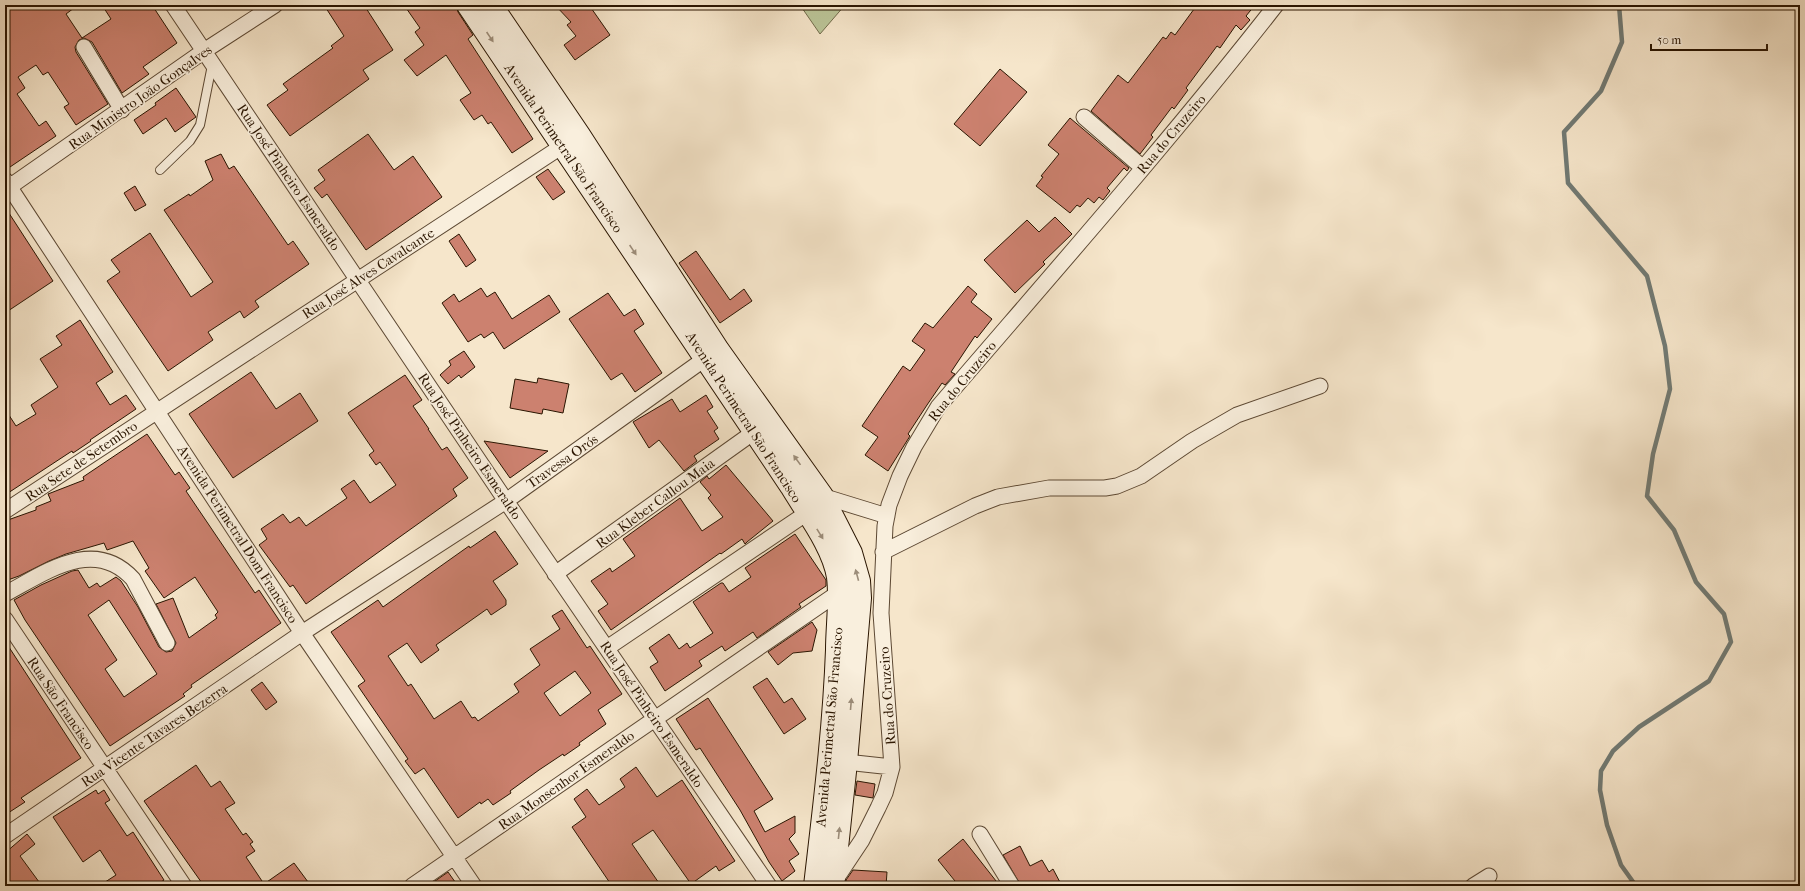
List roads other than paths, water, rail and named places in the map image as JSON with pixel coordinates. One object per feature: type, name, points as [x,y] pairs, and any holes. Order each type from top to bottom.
[{"type":"main road","name":"Avenida Perimetral São Francisco","points":[[468,5],[571,140]]},
{"type":"main road","name":"Avenida Perimetral São Francisco","points":[[491,5],[571,140],[712,355],[754,432],[791,486],[827,546],[834,561],[838,577],[838,593],[835,684],[826,787],[827,885]]},
{"type":"main road","name":"Avenida Perimetral São Francisco","points":[[712,355],[822,496],[851,553],[859,581],[860,598],[846,762],[827,885]]},
{"type":"street","name":"Rua José Pinheiro Esmeraldo","points":[[173,5],[556,574],[769,886]]},
{"type":"street","name":"Rua Ministro João Gonçalves","points":[[7,186],[122,110],[208,58],[275,5]]},
{"type":"street","name":"Rua do Cruzeiro","points":[[827,885],[862,840],[885,793],[892,767],[881,613],[883,552],[887,516],[900,476],[914,447],[938,407],[1143,168],[1230,64],[1276,5]]},
{"type":"street","points":[[84,47],[122,110]]},
{"type":"street","points":[[1084,117],[1143,168]]},
{"type":"street","name":"Rua José Alves Cavalcante","points":[[157,411],[571,140]]},
{"type":"street","name":"Avenida Perimetral Dom Francisco","points":[[7,186],[157,411],[302,633],[474,886]]},
{"type":"street","name":"Travessa Orós","points":[[302,633],[506,500],[712,355]]},
{"type":"street","points":[[883,552],[974,506],[998,497],[1049,488],[1106,488],[1118,486],[1141,476],[1192,440],[1237,415],[1320,386]]},
{"type":"street","name":"Rua Sete de Setembro","points":[[5,511],[157,411]]},
{"type":"street","name":"Rua Kleber Callou Maia","points":[[556,574],[754,432]]},
{"type":"street","points":[[822,496],[887,516]]},
{"type":"street","points":[[607,648],[807,513]]},
{"type":"street","points":[[5,594],[61,565],[75,560],[91,558],[102,561],[119,567],[133,579],[168,643]]},
{"type":"street","name":"Rua Monsenhor Esmeraldo","points":[[412,886],[455,858],[838,593]]},
{"type":"street","name":"Rua São Francisco","points":[[5,619],[104,769],[184,886]]},
{"type":"street","name":"Rua Vicente Tavares Bezerra","points":[[5,836],[302,633]]},
{"type":"street","points":[[846,762],[892,767]]},
{"type":"street","points":[[980,834],[1012,886]]},
{"type":"street","points":[[1473,886],[1489,876]]},
{"type":"lane","points":[[160,170],[190,141],[200,125],[208,58]]},
{"type":"waterway","points":[[1619,5],[1622,42],[1601,91],[1564,132],[1568,183],[1647,276],[1665,346],[1670,389],[1653,454],[1647,496],[1674,530],[1696,582],[1724,614],[1731,642],[1709,681],[1639,727],[1613,751],[1601,771],[1600,790],[1607,825],[1621,865],[1636,886]]}]
